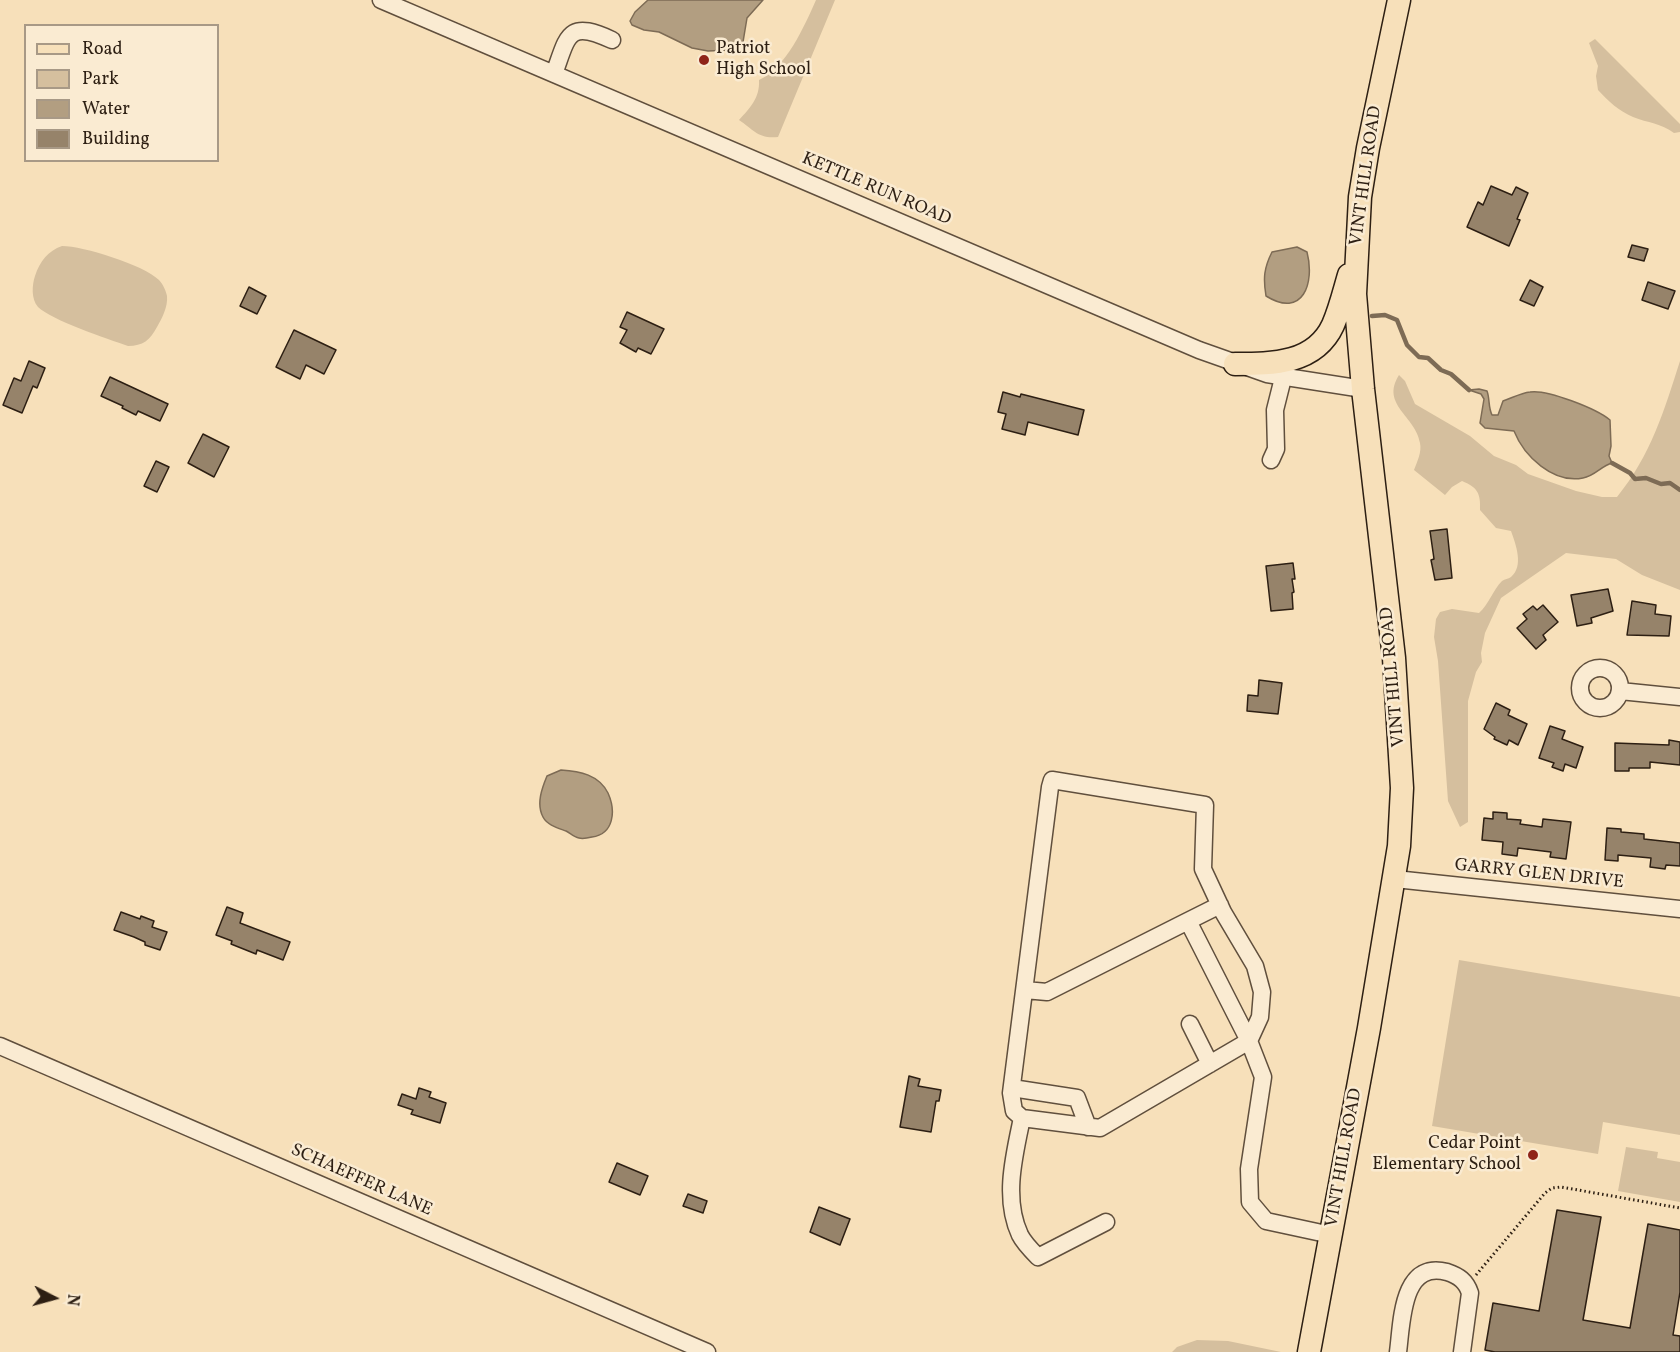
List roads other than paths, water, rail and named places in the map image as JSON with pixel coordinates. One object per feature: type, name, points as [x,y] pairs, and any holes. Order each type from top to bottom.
[{"type":"main road","name":"VINT HILL ROAD","points":[[1309,1352],[1395,879],[1399,846],[1402,788],[1400,737],[1394,658],[1357,332],[1356,251],[1360,197],[1368,148],[1399,0]]},
{"type":"main road","points":[[1235,364],[1288,361],[1305,355],[1320,344],[1333,324],[1356,251]]},
{"type":"street","name":"KETTLE RUN ROAD","points":[[381,0],[1235,364],[1283,378],[1363,389]]},
{"type":"street","points":[[554,74],[566,42],[574,33],[590,30],[612,40]]},
{"type":"street","points":[[1271,460],[1276,451],[1275,410],[1283,378]]},
{"type":"street","points":[[1620,691],[1680,697]]},
{"type":"street","points":[[1052,780],[1205,805],[1203,869],[1254,966],[1262,992],[1260,1017],[1249,1041],[1100,1128],[1022,1118],[1014,1111],[1012,1088],[1024,990],[1052,780]]},
{"type":"street","name":"GARRY GLEN DRIVE","points":[[1395,879],[1680,909]]},
{"type":"street","points":[[1024,990],[1047,992],[1220,905]]},
{"type":"street","points":[[1188,921],[1249,1041],[1263,1077],[1249,1169],[1250,1202],[1266,1221],[1331,1235]]},
{"type":"street","points":[[1190,1024],[1210,1064]]},
{"type":"street","name":"SCHAEFFER LANE","points":[[0,1046],[707,1352]]},
{"type":"street","points":[[1012,1088],[1077,1098],[1088,1127]]},
{"type":"street","points":[[1022,1118],[1014,1156],[1010,1204],[1020,1237],[1038,1257],[1106,1222]]},
{"type":"street","points":[[1398,1352],[1408,1289],[1423,1274],[1442,1271],[1459,1277],[1468,1286],[1470,1304],[1462,1352]]},
{"type":"water","points":[[648,0],[763,0],[747,18],[743,42],[739,48],[708,51],[692,48],[659,32],[644,30],[632,25],[630,21],[635,12]]},
{"type":"water","points":[[1297,247],[1307,252],[1309,264],[1307,286],[1303,294],[1297,300],[1289,303],[1279,302],[1266,296],[1265,273],[1272,252]]},
{"type":"water","points":[[1469,390],[1487,391],[1492,415],[1498,415],[1503,401],[1523,393],[1538,392],[1572,401],[1604,416],[1610,420],[1609,456],[1612,463],[1583,478],[1561,477],[1551,472],[1532,458],[1514,431],[1485,428],[1480,423],[1484,399],[1481,394]]},
{"type":"water","points":[[561,770],[588,775],[600,782],[608,793],[612,807],[611,821],[609,827],[599,835],[589,838],[575,837],[545,820],[540,807],[543,786],[547,776]]},
{"type":"waterway","points":[[1372,316],[1385,315],[1397,320],[1407,345],[1419,357],[1428,358],[1469,390]]},
{"type":"waterway","points":[[1612,463],[1630,473],[1635,479],[1646,478],[1661,484],[1670,483],[1680,490]]},
{"type":"place","name":"Patriot High School","points":[[704,60]]},
{"type":"place","name":"Cedar Point Elementary School","points":[[1533,1155]]}]
